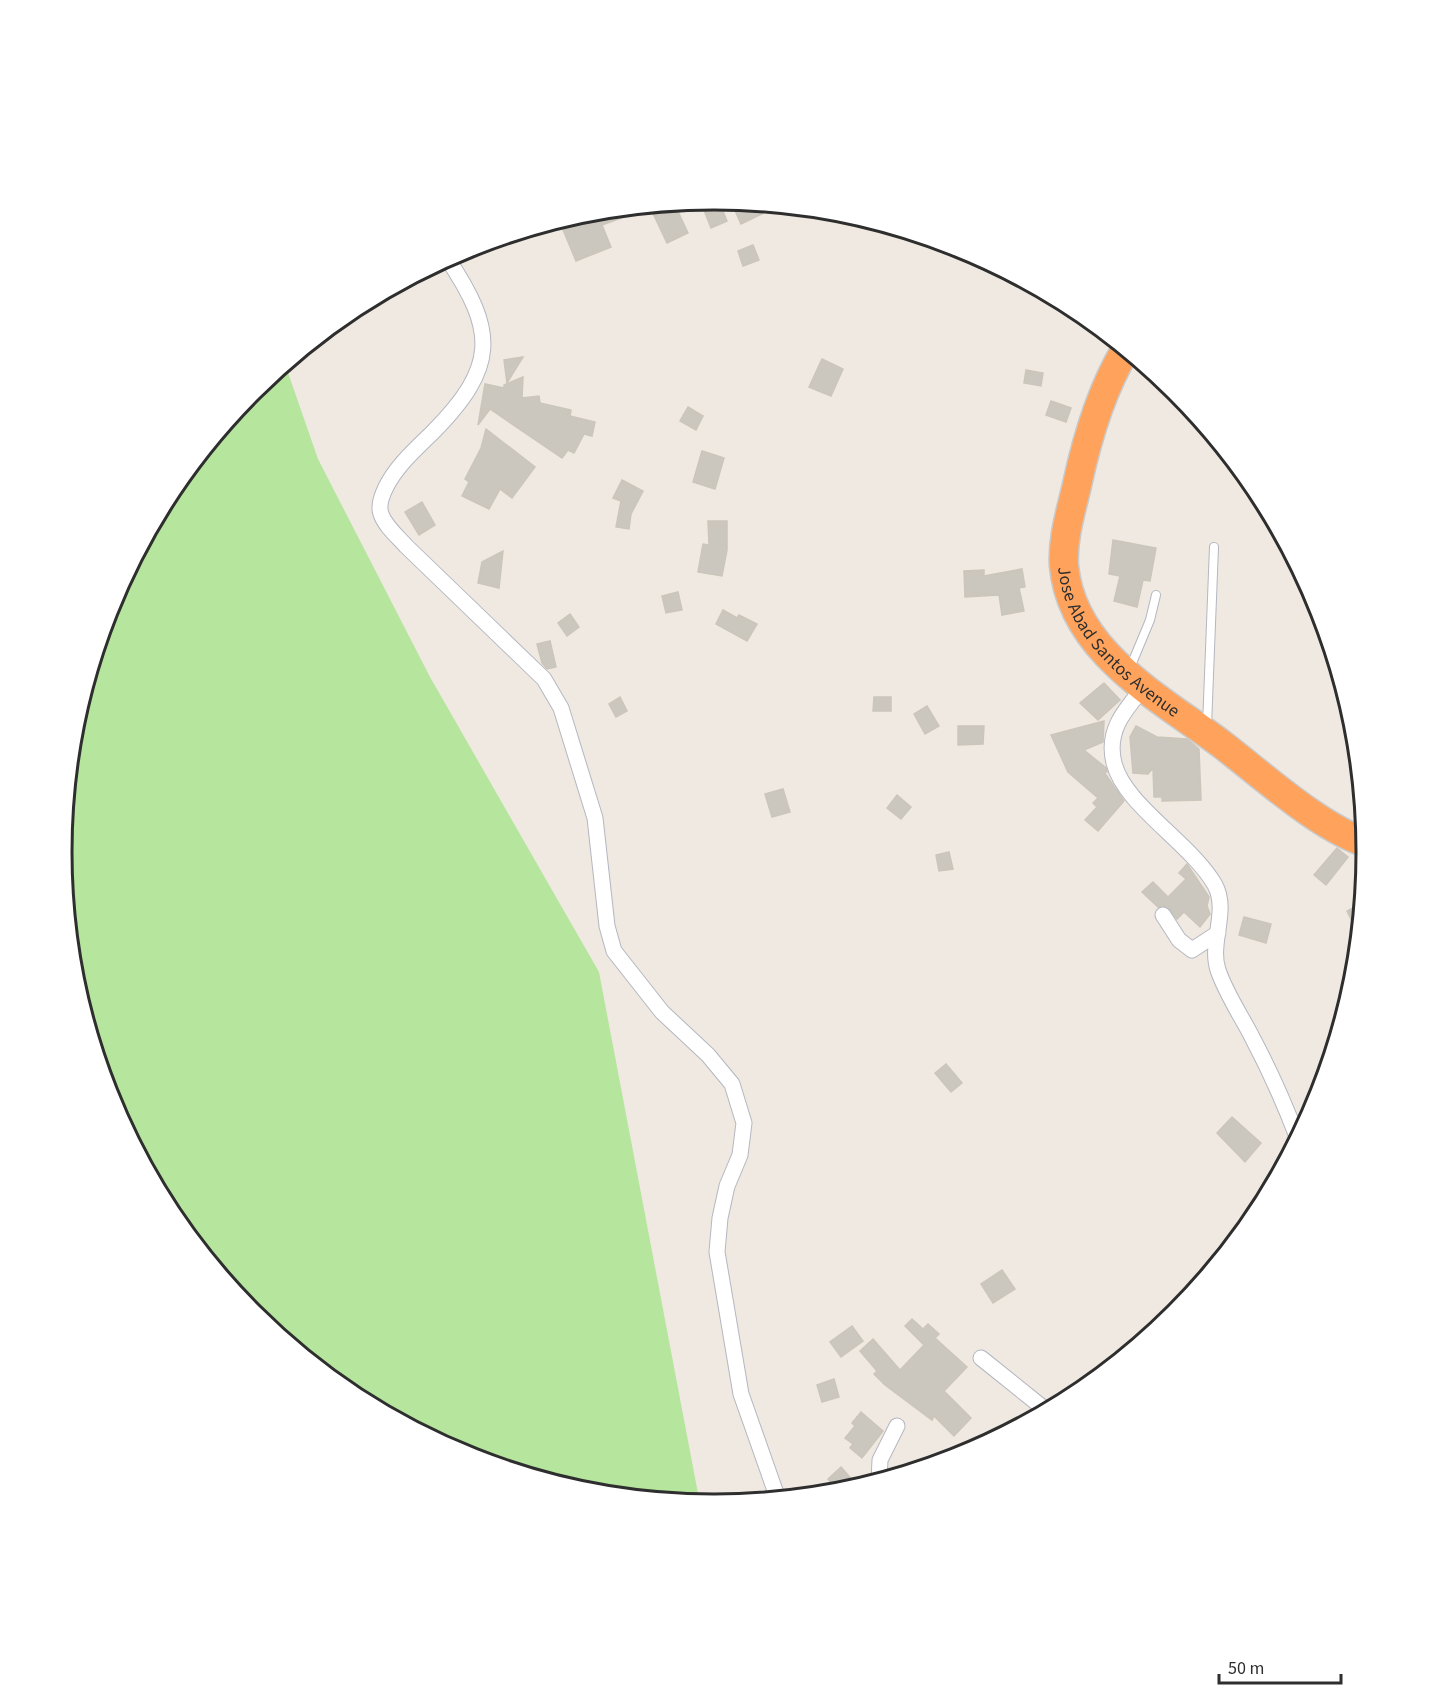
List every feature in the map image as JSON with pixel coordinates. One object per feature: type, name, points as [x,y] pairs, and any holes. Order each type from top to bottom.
[{"type":"highway","name":"Jose Abad Santos Avenue","points":[[1122,356],[1111,375],[1091,435],[1065,536],[1064,564],[1070,597],[1088,633],[1136,681],[1297,802],[1357,837]]},
{"type":"street","points":[[452,266],[468,290],[480,318],[483,343],[477,375],[461,402],[410,454],[391,477],[382,495],[380,512],[406,546],[544,679],[556,696],[578,756],[595,818],[607,926],[614,951],[662,1012],[708,1055],[732,1084],[744,1123],[740,1155],[727,1186],[720,1218],[717,1252],[741,1394],[775,1491]]},
{"type":"street","points":[[1136,681],[1114,727],[1111,741],[1114,763],[1129,791],[1194,855],[1209,876],[1220,902],[1218,969],[1263,1058],[1294,1129]]},
{"type":"street","points":[[1163,915],[1179,940],[1192,950],[1218,933]]},
{"type":"street","points":[[981,1358],[1040,1405]]},
{"type":"street","points":[[879,1473],[880,1460],[897,1426]]},
{"type":"lane","points":[[1207,734],[1214,547]]},
{"type":"lane","points":[[1136,681],[1156,595]]},
{"type":"green space","points":[[288,372],[318,459],[430,677],[599,972],[698,1494],[631,1489],[589,1482],[548,1473],[508,1460],[469,1446],[430,1428],[393,1408],[323,1362],[291,1335],[231,1276],[180,1209],[138,1136],[106,1059],[84,977],[73,894],[73,810],[77,768],[94,686],[106,645],[138,568],[180,495],[231,428]]},
{"type":"building","points":[[704,210],[723,210],[727,221],[711,228]]},
{"type":"building","points":[[735,210],[766,212],[741,224]]},
{"type":"building","points":[[678,211],[688,233],[667,243],[653,213]]},
{"type":"building","points":[[628,216],[602,225],[611,247],[576,261],[562,228]]},
{"type":"building","points":[[753,245],[759,260],[743,266],[738,251]]},
{"type":"building","points":[[523,357],[507,383],[504,360]]},
{"type":"building","points":[[822,359],[843,369],[831,396],[809,387]]},
{"type":"building","points":[[1026,370],[1043,373],[1041,386],[1024,383]]},
{"type":"building","points":[[523,377],[522,398],[539,396],[540,403],[571,410],[570,416],[595,422],[592,436],[584,434],[574,453],[568,450],[562,458],[490,409],[478,425],[485,384],[504,388],[504,385]]},
{"type":"building","points":[[1051,401],[1071,408],[1066,422],[1046,415]]},
{"type":"building","points":[[688,407],[703,416],[696,430],[680,421]]},
{"type":"building","points":[[486,429],[535,467],[512,498],[500,489],[489,509],[462,496],[469,482],[465,479],[481,448]]},
{"type":"building","points":[[702,451],[724,458],[715,489],[693,482]]},
{"type":"building","points":[[622,480],[643,491],[631,514],[629,529],[616,527],[621,501],[613,498]]},
{"type":"building","points":[[422,502],[435,525],[419,535],[405,512]]},
{"type":"building","points":[[708,521],[727,521],[727,550],[722,576],[698,572],[703,544],[709,545]]},
{"type":"building","points":[[1113,540],[1156,548],[1150,581],[1143,580],[1137,607],[1114,601],[1120,576],[1109,574]]},
{"type":"building","points":[[503,551],[499,588],[478,583],[482,562]]},
{"type":"building","points":[[1022,569],[1025,587],[1019,588],[1024,611],[1002,615],[999,595],[965,597],[964,571],[984,570],[984,576]]},
{"type":"building","points":[[678,592],[682,610],[666,613],[662,596]]},
{"type":"building","points":[[723,610],[737,618],[739,615],[757,624],[747,641],[716,624]]},
{"type":"building","points":[[570,614],[579,627],[567,636],[558,623]]},
{"type":"building","points":[[550,641],[556,667],[547,669],[542,663],[537,644]]},
{"type":"building","points":[[1104,683],[1120,700],[1098,720],[1080,703]]},
{"type":"building","points":[[620,697],[627,711],[616,717],[609,704]]},
{"type":"building","points":[[874,697],[891,697],[891,711],[873,711]]},
{"type":"building","points":[[927,706],[939,726],[925,734],[914,714]]},
{"type":"building","points":[[1104,721],[1103,742],[1084,750],[1106,768],[1107,772],[1104,772],[1124,801],[1098,831],[1085,820],[1097,807],[1093,803],[1098,798],[1068,772],[1051,735]]},
{"type":"building","points":[[958,726],[984,726],[983,744],[958,745]]},
{"type":"building","points":[[1136,726],[1157,737],[1187,739],[1199,749],[1201,800],[1162,801],[1162,797],[1154,797],[1153,768],[1148,774],[1133,773],[1130,737]]},
{"type":"building","points":[[783,789],[790,812],[772,817],[765,794]]},
{"type":"building","points":[[897,795],[911,807],[901,819],[887,808]]},
{"type":"building","points":[[1337,848],[1348,857],[1326,885],[1314,875]]},
{"type":"building","points":[[949,852],[953,869],[939,871],[936,855]]},
{"type":"building","points":[[1187,864],[1209,897],[1207,906],[1210,914],[1200,927],[1184,912],[1177,919],[1168,907],[1158,907],[1142,892],[1153,882],[1168,897],[1186,879],[1179,873]]},
{"type":"building","points":[[1355,907],[1353,923],[1347,911]]},
{"type":"building","points":[[1244,917],[1271,924],[1266,943],[1239,935]]},
{"type":"building","points":[[946,1064],[962,1083],[951,1092],[935,1073]]},
{"type":"building","points":[[1232,1117],[1261,1143],[1245,1162],[1217,1133]]},
{"type":"building","points":[[1002,1270],[1015,1289],[993,1303],[981,1284]]},
{"type":"building","points":[[912,1319],[923,1329],[928,1324],[939,1334],[935,1338],[967,1367],[944,1391],[971,1418],[954,1436],[934,1416],[932,1420],[885,1385],[874,1374],[877,1371],[860,1351],[873,1339],[900,1370],[924,1345],[905,1326]]},
{"type":"building","points":[[852,1326],[863,1341],[841,1357],[830,1342]]},
{"type":"building","points":[[834,1379],[839,1397],[822,1402],[817,1385]]},
{"type":"building","points":[[861,1412],[883,1431],[862,1458],[850,1448],[853,1444],[845,1438],[855,1426],[852,1423]]},
{"type":"building","points":[[841,1467],[852,1479],[832,1483],[828,1479]]}]
